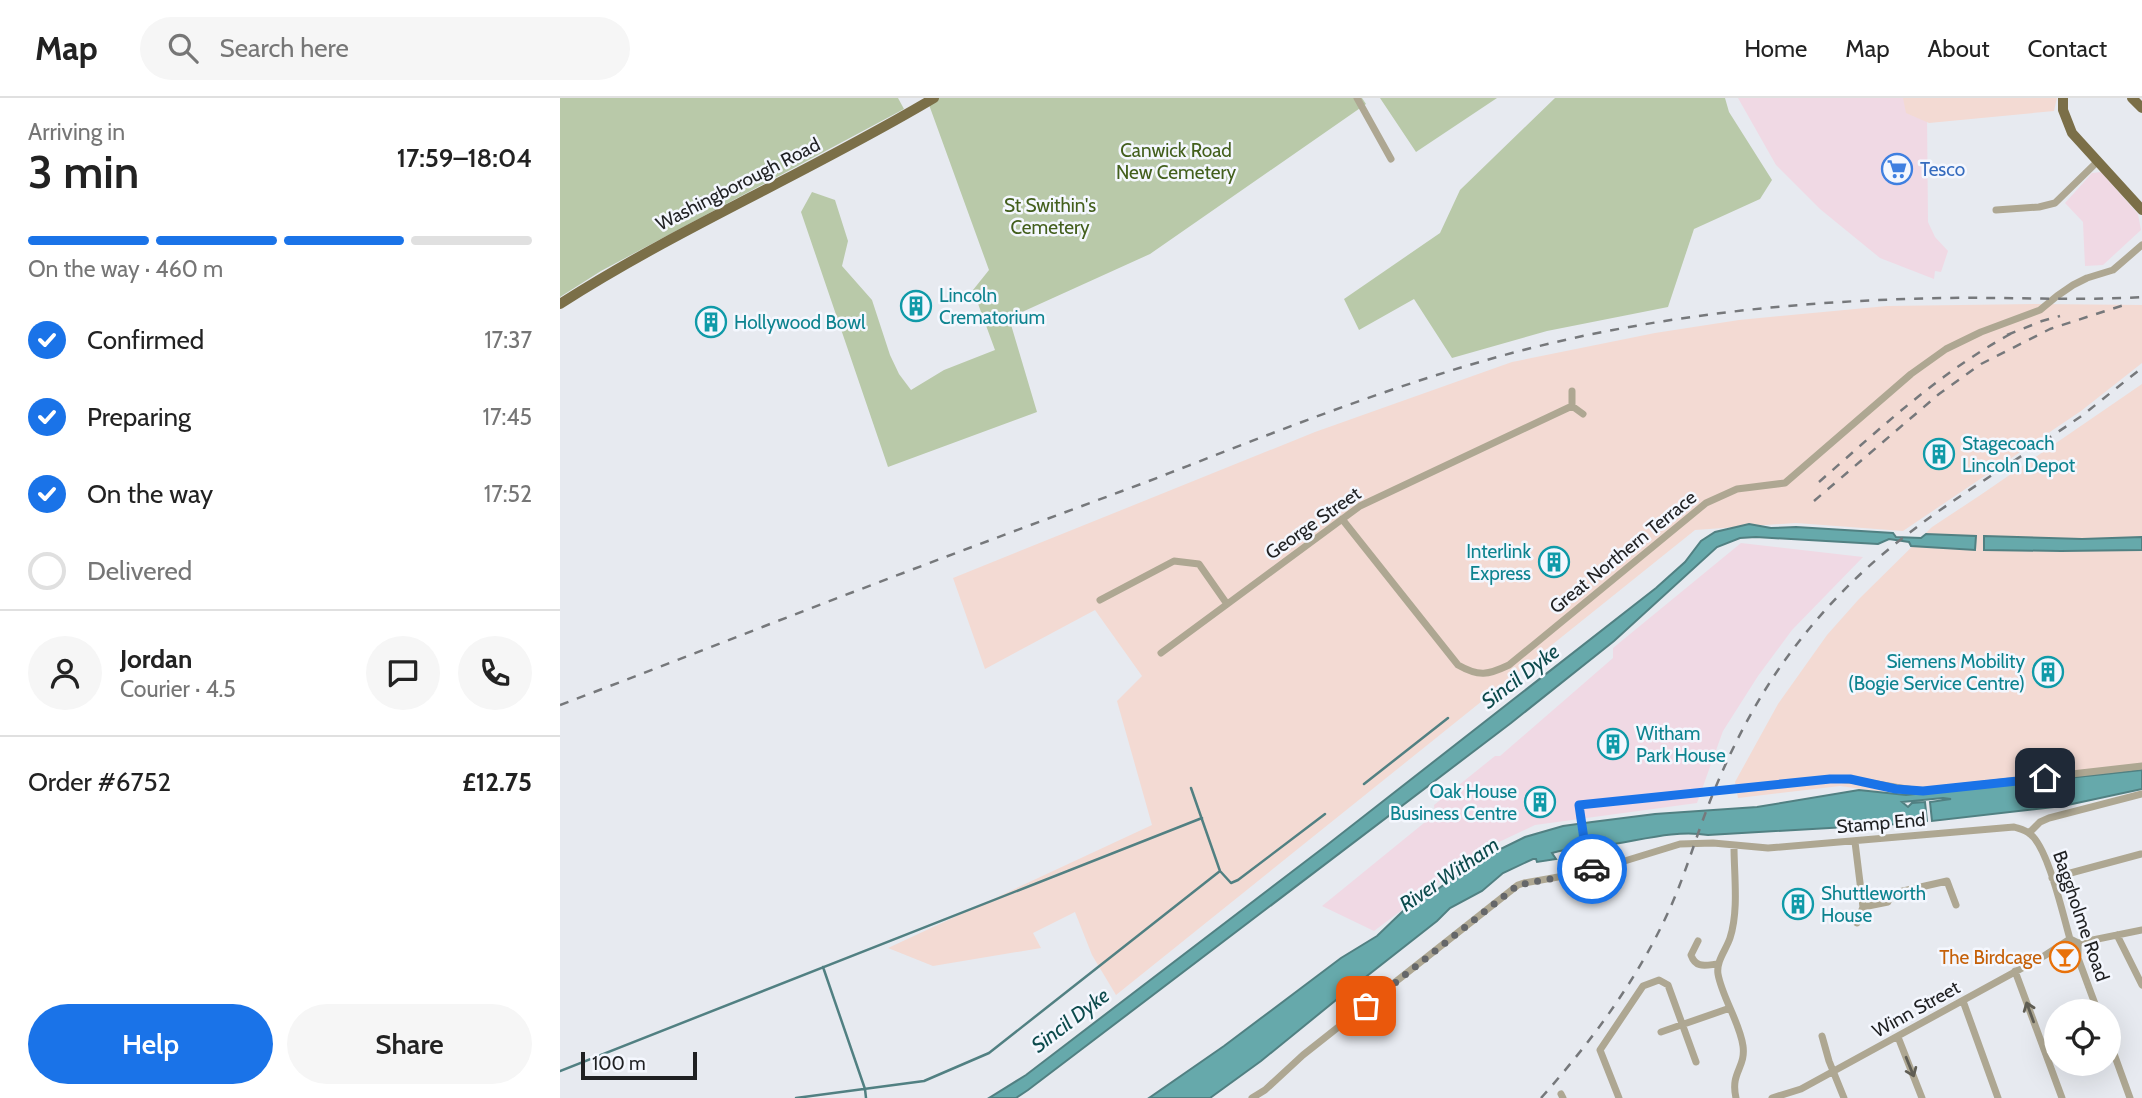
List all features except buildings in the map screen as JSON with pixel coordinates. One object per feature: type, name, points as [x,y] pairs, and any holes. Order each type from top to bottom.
[{"type":"main road","name":"Washingborough Road","points":[[560,304],[649,250],[846,148],[934,98]]},
{"type":"main road","points":[[2063,98],[2066,121],[2072,133],[2142,210]]},
{"type":"main road","points":[[2132,98],[2142,108]]},
{"type":"street","points":[[1357,98],[1391,159]]},
{"type":"street","points":[[1996,211],[2055,203],[2098,161]]},
{"type":"street","name":"Great Northern Terrace","points":[[1342,519],[1458,665],[1471,673],[1490,674],[1509,665],[1706,503],[1737,489],[1785,483],[1911,374],[1946,349],[1981,332],[2040,310],[2074,285],[2113,270],[2142,245]]},
{"type":"street","points":[[2128,258],[2142,257]]},
{"type":"street","points":[[1572,391],[1572,406],[1583,414]]},
{"type":"street","name":"George Street","points":[[1161,653],[1360,506],[1572,406]]},
{"type":"street","points":[[1100,600],[1174,561],[1199,564],[1227,604]]},
{"type":"street","points":[[1592,871],[1586,853],[1579,805],[1830,779],[1850,779],[1896,789],[1923,791],[2142,766]]},
{"type":"street","points":[[2029,833],[2040,822],[2049,818],[2142,794]]},
{"type":"street","name":"Stamp End","points":[[1252,1098],[1518,885],[1592,871],[1680,844],[1705,843],[1768,848],[2001,827],[2014,827],[2029,833]]},
{"type":"street","name":"Baggholme Road","points":[[2029,833],[2040,846],[2093,999]]},
{"type":"street","points":[[1855,842],[1863,907],[1857,923]]},
{"type":"street","points":[[1734,846],[1733,924],[1718,964],[1718,974],[1743,1042],[1744,1054],[1735,1076],[1736,1098]]},
{"type":"street","points":[[2052,878],[2141,854]]},
{"type":"street","points":[[1863,907],[1888,902],[1890,894],[1947,881],[1956,905]]},
{"type":"street","name":"Winn Street","points":[[1772,1098],[1801,1089],[2066,943],[2142,930]]},
{"type":"street","points":[[2117,935],[2142,985]]},
{"type":"street","points":[[1698,941],[1691,955],[1694,963],[1699,966],[1718,964]]},
{"type":"street","points":[[2015,971],[2062,1098]]},
{"type":"street","points":[[1619,1098],[1600,1051],[1643,986],[1659,980],[1668,985],[1696,1062]]},
{"type":"street","points":[[1962,1001],[1998,1098]]},
{"type":"street","points":[[1661,1032],[1730,1008]]},
{"type":"street","points":[[1822,1036],[1844,1098]]},
{"type":"street","points":[[1898,1037],[1923,1098]]},
{"type":"street","points":[[2121,1073],[2130,1098]]},
{"type":"shaded area","points":[[1738,98],[1904,98],[1927,115],[1928,222],[1935,237],[1948,251],[1941,272],[1935,271],[1934,279],[1880,258],[1820,209],[1776,165]]},
{"type":"shaded area","points":[[1903,98],[2057,98],[2054,111],[1929,123],[1906,113]]},
{"type":"shaded area","points":[[2101,172],[2138,214],[2141,230],[2103,265],[2085,266],[2083,222],[2065,203],[2092,173]]},
{"type":"shaded area","points":[[2142,305],[2142,363],[2081,411],[1903,531],[1796,523],[1695,530],[1116,995],[1092,955],[1075,912],[1033,933],[1041,948],[933,966],[888,948],[1152,825],[1117,701],[1142,676],[1095,610],[985,669],[953,578],[1315,432],[1512,362],[1655,333],[1739,320],[1887,306]]},
{"type":"shaded area","points":[[2142,384],[2142,770],[1906,795],[1840,786],[1738,798],[1735,782],[1778,704],[1827,635],[1859,599],[1932,527]]},
{"type":"shaded area","points":[[1741,543],[1863,557],[1792,630],[1758,676],[1723,731],[1697,803],[1535,825],[1482,850],[1374,931],[1322,906],[1435,814],[1434,805],[1495,756],[1500,756],[1613,658],[1613,648]]},
{"type":"green space","points":[[560,98],[898,98],[904,109],[601,271],[560,297]]},
{"type":"green space","points":[[934,98],[1362,98],[1366,104],[1150,254],[1009,318],[1037,412],[888,467],[801,212],[812,192],[835,200],[848,241],[842,266],[872,300],[890,355],[911,390],[944,370],[995,350],[973,290],[989,270],[928,102]]},
{"type":"green space","points":[[1380,98],[1497,98],[1416,152]]},
{"type":"green space","points":[[1555,98],[1725,98],[1729,112],[1772,180],[1760,199],[1694,229],[1668,307],[1547,331],[1452,358],[1414,299],[1359,330],[1344,299],[1440,233],[1460,190]]},
{"type":"water","points":[[1749,524],[1771,528],[1893,533],[1896,537],[1921,538],[1926,534],[1976,536],[1975,550],[1911,546],[1909,542],[1889,539],[1878,544],[1756,537],[1740,538],[1717,547],[1614,641],[1511,723],[1028,1090],[1016,1098],[989,1098],[1026,1075],[1327,845],[1656,588],[1685,562],[1701,541],[1715,532]]},
{"type":"water","points":[[1984,536],[2082,539],[2142,537],[2142,550],[1984,550]]},
{"type":"water","points":[[2142,770],[2142,789],[2063,806],[1932,821],[1930,802],[1951,799],[1902,802],[1908,807],[1912,803],[1925,802],[1927,821],[1708,835],[1668,835],[1552,853],[1556,859],[1537,862],[1533,859],[1503,873],[1482,891],[1450,908],[1353,987],[1354,994],[1341,996],[1261,1061],[1210,1098],[1149,1098],[1224,1046],[1341,958],[1377,936],[1422,897],[1438,889],[1476,861],[1525,837],[1563,826],[1655,814],[1757,807],[1859,790],[1906,795]]},
{"type":"waterway","points":[[1364,784],[1448,718]]},
{"type":"waterway","points":[[1191,788],[1220,871],[1231,883],[1325,814]]},
{"type":"waterway","points":[[560,1071],[1202,818]]},
{"type":"waterway","name":"Sincil Dyke","points":[[796,1098],[924,1081],[989,1053],[1220,871]]},
{"type":"waterway","points":[[823,967],[866,1098]]},
{"type":"railway","points":[[560,705],[1320,415],[1494,358],[1613,330],[1695,316],[1819,303],[1943,298],[2142,297]]},
{"type":"railway","points":[[1814,501],[1939,394],[1981,364],[2050,329],[2127,304]]},
{"type":"railway","points":[[2007,335],[2060,316]]},
{"type":"railway","points":[[1819,482],[1938,381],[2016,331]]},
{"type":"railway","points":[[1541,1098],[1614,1007],[1645,958],[1671,906],[1712,796],[1739,736],[1772,679],[1807,631],[1847,587],[1900,540],[1950,503],[2080,417],[2142,368]]},
{"type":"way so far","points":[[1366,1006],[1518,885],[1592,869]]},
{"type":"place","name":"Tesco","points":[[1897,169]]},
{"type":"place","name":"Lincoln Crematorium","points":[[916,306]]},
{"type":"place","name":"Hollywood Bowl","points":[[711,322]]},
{"type":"place","name":"Stagecoach Lincoln Depot","points":[[1939,454]]},
{"type":"place","name":"Interlink Express","points":[[1554,562]]},
{"type":"place","name":"Siemens Mobility (Bogie Service Centre)","points":[[2048,672]]},
{"type":"place","name":"Witham Park House","points":[[1613,744]]},
{"type":"place","name":"Oak House Business Centre","points":[[1540,802]]},
{"type":"place","name":"Shuttleworth House","points":[[1798,904]]},
{"type":"place","name":"The Birdcage","points":[[2065,957]]},
{"type":"route","points":[[1592,869],[1586,853],[1579,805],[1830,779],[1850,779],[1896,789],[1923,791],[2045,778]]},
{"type":"park label","name":"Canwick Road New Cemetery","points":[[1176,161]]},
{"type":"park label","name":"St Swithin's Cemetery","points":[[1050,216]]},
{"type":"water label","name":"River Witham","points":[[1449,874]]}]
